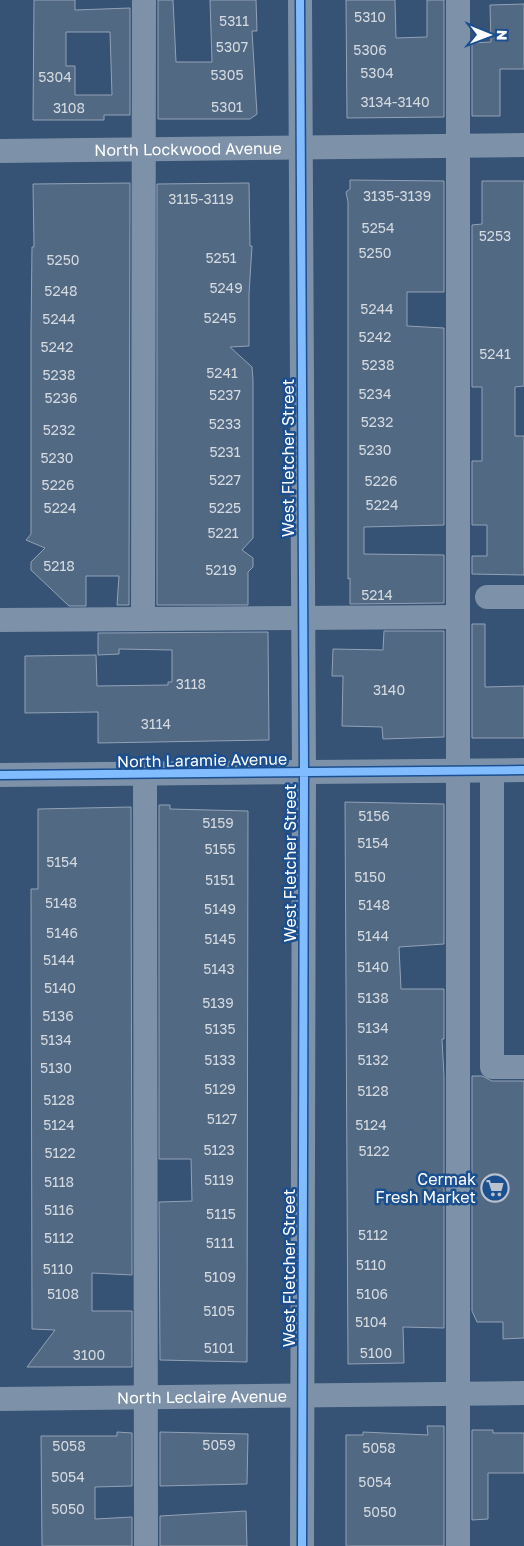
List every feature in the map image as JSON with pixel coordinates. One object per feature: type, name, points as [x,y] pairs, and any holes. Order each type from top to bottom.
[{"type":"street","points":[[143,619],[144,0]]},
{"type":"street","name":"West Fletcher Street","points":[[300,0],[304,772],[302,1546]]},
{"type":"street","points":[[458,0],[458,1546]]},
{"type":"street","name":"North Lockwood Avenue","points":[[0,151],[524,145]]},
{"type":"street","points":[[487,597],[524,597]]},
{"type":"street","points":[[0,620],[458,618]]},
{"type":"street","name":"North Laramie Avenue","points":[[0,775],[524,770]]},
{"type":"street","points":[[492,771],[492,1067],[524,1067]]},
{"type":"street","points":[[145,774],[146,1546]]},
{"type":"street","name":"North Leclaire Avenue","points":[[0,1399],[524,1393]]},
{"type":"building","points":[[34,0],[75,0],[75,10],[130,8],[130,115],[104,115],[104,120],[33,120]],"holes":[[[66,32],[110,32],[112,95],[75,95],[75,66],[66,66]]]},
{"type":"building","points":[[158,0],[173,0],[176,62],[212,62],[210,0],[256,0],[257,31],[252,31],[257,114],[250,119],[158,119]]},
{"type":"building","points":[[346,0],[395,0],[396,38],[427,37],[427,0],[444,0],[444,117],[347,118]]},
{"type":"building","points":[[524,4],[524,69],[500,69],[500,116],[472,116],[472,43],[491,42],[490,5]]},
{"type":"building","points":[[350,180],[444,181],[444,292],[407,292],[407,326],[444,328],[444,525],[364,527],[364,554],[444,555],[444,603],[350,604],[350,578],[348,579],[348,202],[346,192],[350,189]]},
{"type":"building","points":[[482,181],[524,181],[524,386],[515,387],[515,436],[524,436],[524,575],[472,574],[472,556],[487,556],[487,525],[472,525],[472,461],[482,461],[482,387],[472,387],[472,225],[482,224]]},
{"type":"building","points":[[130,183],[129,605],[117,605],[119,576],[86,576],[86,606],[69,606],[31,570],[31,562],[45,548],[26,540],[31,534],[33,184]]},
{"type":"building","points":[[249,183],[250,246],[252,246],[249,294],[249,346],[230,347],[252,367],[253,379],[253,538],[242,550],[253,558],[253,567],[248,572],[248,605],[157,605],[157,184]]},
{"type":"building","points":[[472,624],[485,624],[485,687],[524,686],[524,738],[472,738]]},
{"type":"building","points":[[384,631],[444,631],[444,737],[383,739],[382,727],[342,726],[343,676],[332,676],[333,649],[383,650]]},
{"type":"building","points":[[268,632],[269,740],[98,743],[98,712],[25,713],[25,656],[96,655],[97,686],[168,685],[168,682],[172,682],[172,650],[119,649],[119,654],[98,655],[98,633]]},
{"type":"building","points":[[345,802],[444,804],[444,944],[399,947],[401,989],[444,989],[444,1039],[442,1039],[444,1076],[444,1328],[403,1327],[404,1363],[348,1364]]},
{"type":"building","points":[[159,805],[170,805],[170,809],[248,811],[247,1362],[160,1360],[159,1202],[192,1201],[191,1159],[159,1159]]},
{"type":"building","points":[[131,807],[132,1275],[92,1273],[92,1311],[132,1311],[132,1367],[27,1367],[55,1330],[32,1329],[31,889],[38,889],[38,809]]},
{"type":"building","name":"Cermak Fresh Market","points":[[472,1076],[482,1076],[492,1081],[524,1081],[524,1338],[503,1339],[503,1322],[477,1322],[472,1311]]},
{"type":"building","points":[[427,1426],[444,1426],[444,1546],[346,1546],[346,1435],[363,1435],[363,1432],[428,1435]]},
{"type":"building","points":[[472,1430],[493,1430],[493,1433],[524,1433],[524,1473],[488,1473],[488,1519],[472,1520]]},
{"type":"building","points":[[117,1432],[132,1433],[132,1486],[95,1487],[95,1519],[132,1517],[132,1546],[42,1546],[41,1436],[117,1436]]},
{"type":"building","points":[[160,1432],[248,1434],[247,1484],[160,1486]]},
{"type":"building","points":[[246,1511],[247,1546],[160,1546],[160,1516]]},
{"type":"cycle path","points":[[300,0],[304,772],[302,1546]]},
{"type":"cycle path","points":[[0,775],[524,770]]},
{"type":"place","name":"Cermak Fresh Market","points":[[495,1188]]}]
